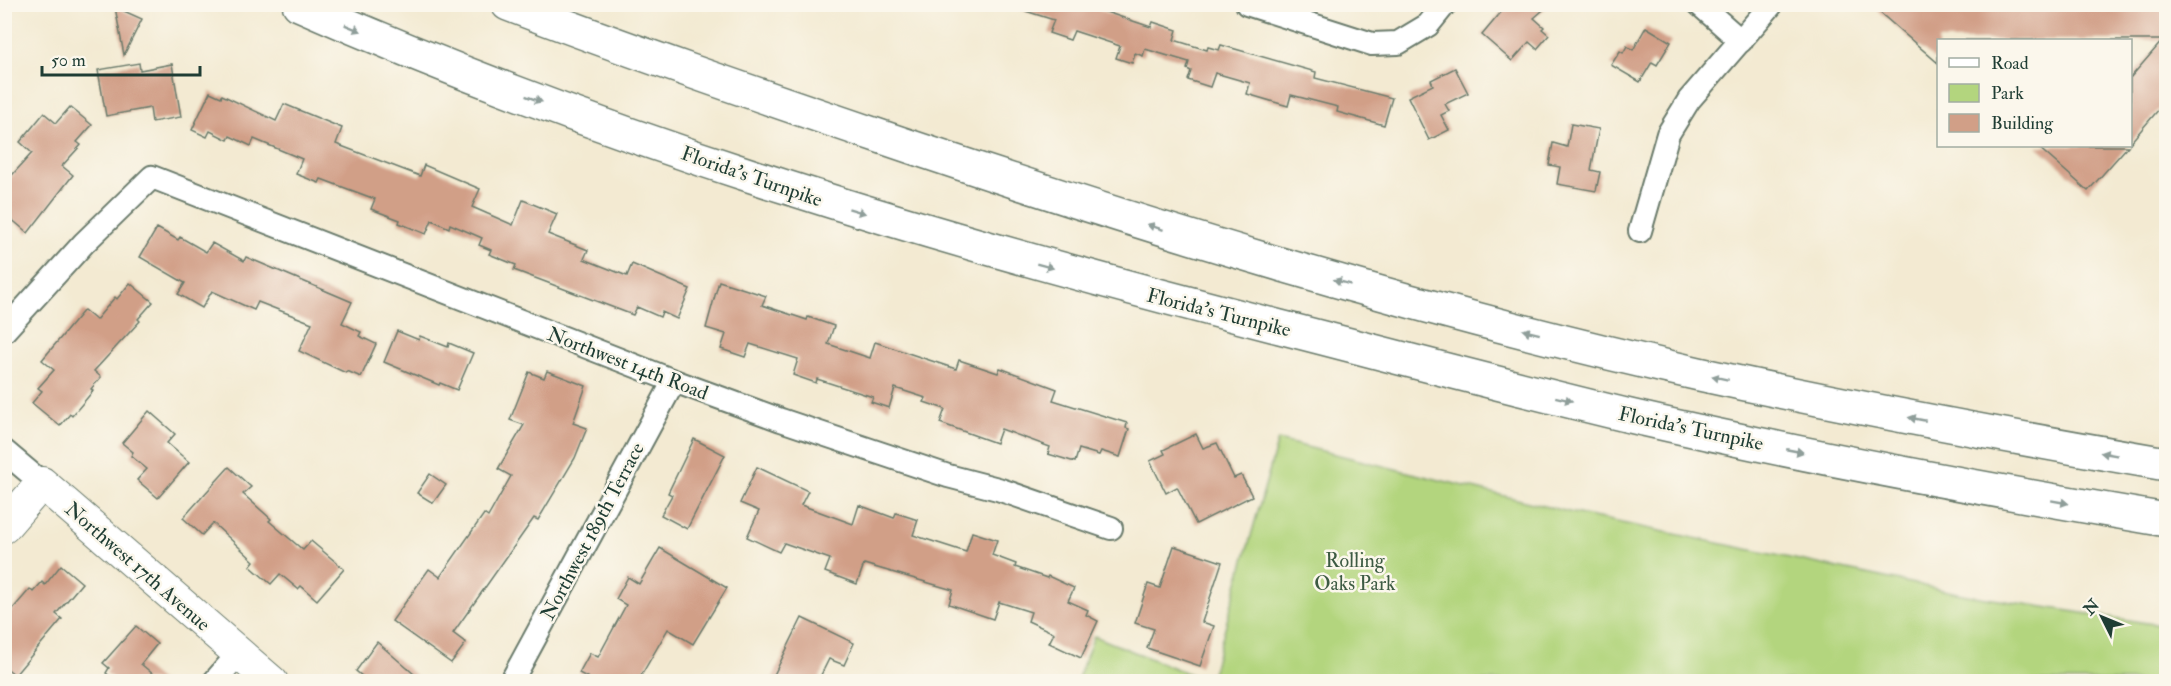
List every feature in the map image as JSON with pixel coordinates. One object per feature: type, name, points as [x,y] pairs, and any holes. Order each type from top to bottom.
[{"type":"highway","name":"Florida's Turnpike","points":[[299,4],[425,57],[648,141],[835,204],[1029,261],[1632,416],[2002,492],[2166,520]]},
{"type":"highway","points":[[508,4],[726,84],[948,159],[1170,231],[1413,302],[1708,376],[1887,413],[2166,464]]},
{"type":"street","points":[[1247,4],[1372,44],[1398,43],[1428,25],[1445,4]]},
{"type":"street","points":[[1699,4],[1741,41]]},
{"type":"street","points":[[1640,231],[1668,134],[1689,100],[1772,4]]},
{"type":"street","name":"Northwest 14th Road","points":[[4,331],[84,243],[152,177],[674,381],[790,423],[941,473],[998,489],[1111,528]]},
{"type":"street","name":"Northwest 189th Terrace","points":[[511,681],[674,381]]},
{"type":"street","name":"Northwest 17th Avenue","points":[[4,452],[272,681]]},
{"type":"street","points":[[4,527],[42,483]]},
{"type":"street","points":[[214,681],[239,653]]},
{"type":"green space","name":"Rolling Oaks Park","points":[[1278,440],[1569,512],[1967,595],[2166,626],[2166,681],[1210,681]]},
{"type":"green space","points":[[1094,636],[1207,681],[1077,681]]},
{"type":"building","points":[[1017,4],[1082,4],[1151,27],[1153,22],[1177,30],[1174,40],[1207,50],[1208,47],[1219,50],[1221,45],[1316,72],[1315,78],[1392,98],[1384,125],[1337,112],[1338,107],[1291,95],[1288,106],[1247,94],[1250,83],[1215,73],[1210,87],[1188,80],[1191,71],[1187,69],[1189,62],[1145,49],[1143,56],[1135,53],[1132,63],[1116,58],[1120,46],[1074,31],[1070,40],[1049,33],[1054,20],[1016,8]]},
{"type":"building","points":[[1508,4],[1550,4],[1534,18],[1549,35],[1537,49],[1529,42],[1512,61],[1482,35]]},
{"type":"building","points":[[1870,4],[2166,4],[2166,101],[2132,141],[2132,76],[2163,40],[1937,39],[1937,62]]},
{"type":"building","points":[[115,7],[142,19],[124,55]]},
{"type":"building","points":[[1646,27],[1671,42],[1657,65],[1652,62],[1640,82],[1611,65],[1620,51],[1623,53],[1627,46],[1633,50]]},
{"type":"building","points":[[139,63],[140,70],[172,64],[181,117],[152,122],[150,108],[106,116],[98,70]]},
{"type":"building","points":[[1455,68],[1468,93],[1445,104],[1449,111],[1441,115],[1449,130],[1429,140],[1408,97],[1433,85],[1431,80]]},
{"type":"building","points":[[210,92],[221,97],[222,95],[276,121],[284,104],[342,128],[336,144],[420,176],[424,165],[480,189],[472,207],[513,225],[523,200],[557,214],[548,234],[588,250],[584,259],[627,276],[632,264],[690,289],[677,319],[662,312],[660,317],[637,307],[633,315],[514,270],[516,265],[489,254],[491,250],[479,245],[482,238],[450,224],[449,228],[432,220],[426,234],[399,223],[400,220],[371,209],[375,199],[321,179],[319,183],[296,174],[302,159],[254,139],[251,146],[230,136],[228,140],[210,131],[207,137],[192,130]]},
{"type":"building","points":[[70,107],[92,125],[77,142],[81,145],[62,166],[73,175],[28,233],[4,213],[4,184],[32,153],[20,142],[44,113],[56,123]]},
{"type":"building","points":[[1571,124],[1599,129],[1591,170],[1600,172],[1596,191],[1557,184],[1560,167],[1549,165],[1553,143],[1567,147]]},
{"type":"building","points":[[2038,147],[2127,147],[2088,191]]},
{"type":"building","points":[[157,228],[178,240],[180,237],[206,252],[212,243],[244,261],[246,257],[352,302],[342,323],[361,332],[359,336],[376,344],[361,377],[347,371],[346,373],[299,351],[312,323],[258,302],[254,310],[212,291],[202,308],[178,294],[185,283],[140,257]]},
{"type":"building","points":[[719,281],[766,296],[762,305],[807,320],[808,317],[834,326],[828,344],[870,358],[875,342],[956,369],[959,360],[998,373],[1000,368],[1057,389],[1053,400],[1127,423],[1126,428],[1129,429],[1120,457],[1101,451],[1099,455],[1079,449],[1075,462],[1048,454],[1050,447],[1001,429],[996,443],[940,423],[945,409],[924,402],[926,398],[895,388],[889,408],[871,402],[873,397],[817,379],[816,383],[793,375],[798,359],[750,344],[745,357],[721,349],[726,334],[706,328]]},
{"type":"building","points":[[130,283],[153,302],[138,319],[140,321],[94,371],[101,377],[91,389],[93,391],[72,416],[70,414],[60,426],[32,403],[42,391],[38,388],[54,370],[42,360],[84,310],[96,320]]},
{"type":"building","points":[[397,331],[419,340],[420,336],[448,347],[449,343],[473,353],[457,390],[384,362]]},
{"type":"building","points":[[547,371],[586,386],[573,423],[587,428],[575,458],[538,520],[534,518],[453,633],[466,643],[451,663],[392,621],[429,569],[440,577],[484,514],[488,517],[511,476],[498,469],[524,425],[510,420],[529,372],[544,378]]},
{"type":"building","points":[[149,411],[175,434],[167,443],[189,462],[158,498],[137,480],[147,469],[131,456],[133,452],[122,443]]},
{"type":"building","points":[[1196,434],[1203,448],[1217,443],[1234,478],[1241,475],[1252,496],[1196,524],[1177,487],[1166,493],[1150,461],[1165,454],[1163,450]]},
{"type":"building","points":[[694,439],[725,455],[687,529],[661,515],[672,495],[668,493]]},
{"type":"building","points":[[229,467],[251,487],[243,494],[271,519],[269,521],[303,550],[311,541],[344,569],[317,600],[301,586],[298,589],[280,574],[271,584],[250,566],[254,561],[213,523],[202,535],[183,518]]},
{"type":"building","points":[[757,467],[808,491],[801,505],[853,524],[859,505],[894,518],[896,513],[918,520],[913,535],[966,552],[972,532],[997,540],[992,555],[1016,564],[1015,567],[1047,578],[1048,576],[1074,588],[1068,601],[1088,610],[1086,615],[1098,621],[1081,658],[1049,643],[1054,633],[1028,621],[1031,612],[999,602],[993,619],[949,604],[953,590],[864,564],[857,584],[825,572],[830,559],[784,543],[779,552],[747,537],[759,511],[740,503]]},
{"type":"building","points":[[430,474],[446,485],[433,503],[417,493]]},
{"type":"building","points":[[1174,546],[1222,562],[1202,622],[1214,626],[1200,666],[1147,648],[1154,629],[1135,623],[1148,584],[1160,588]]},
{"type":"building","points":[[660,548],[727,588],[693,644],[668,629],[638,681],[594,681],[579,673],[590,653],[598,657],[626,605],[616,599],[628,577],[639,584]]},
{"type":"building","points":[[61,565],[82,583],[56,614],[62,619],[15,675],[4,666],[4,619],[30,589],[33,592],[42,582],[45,585]]},
{"type":"building","points":[[802,618],[854,643],[844,665],[829,659],[818,681],[771,681]]},
{"type":"building","points":[[136,626],[157,644],[141,664],[161,681],[116,681],[106,673],[109,668],[103,663]]},
{"type":"building","points":[[377,642],[422,681],[368,681],[356,671]]}]
